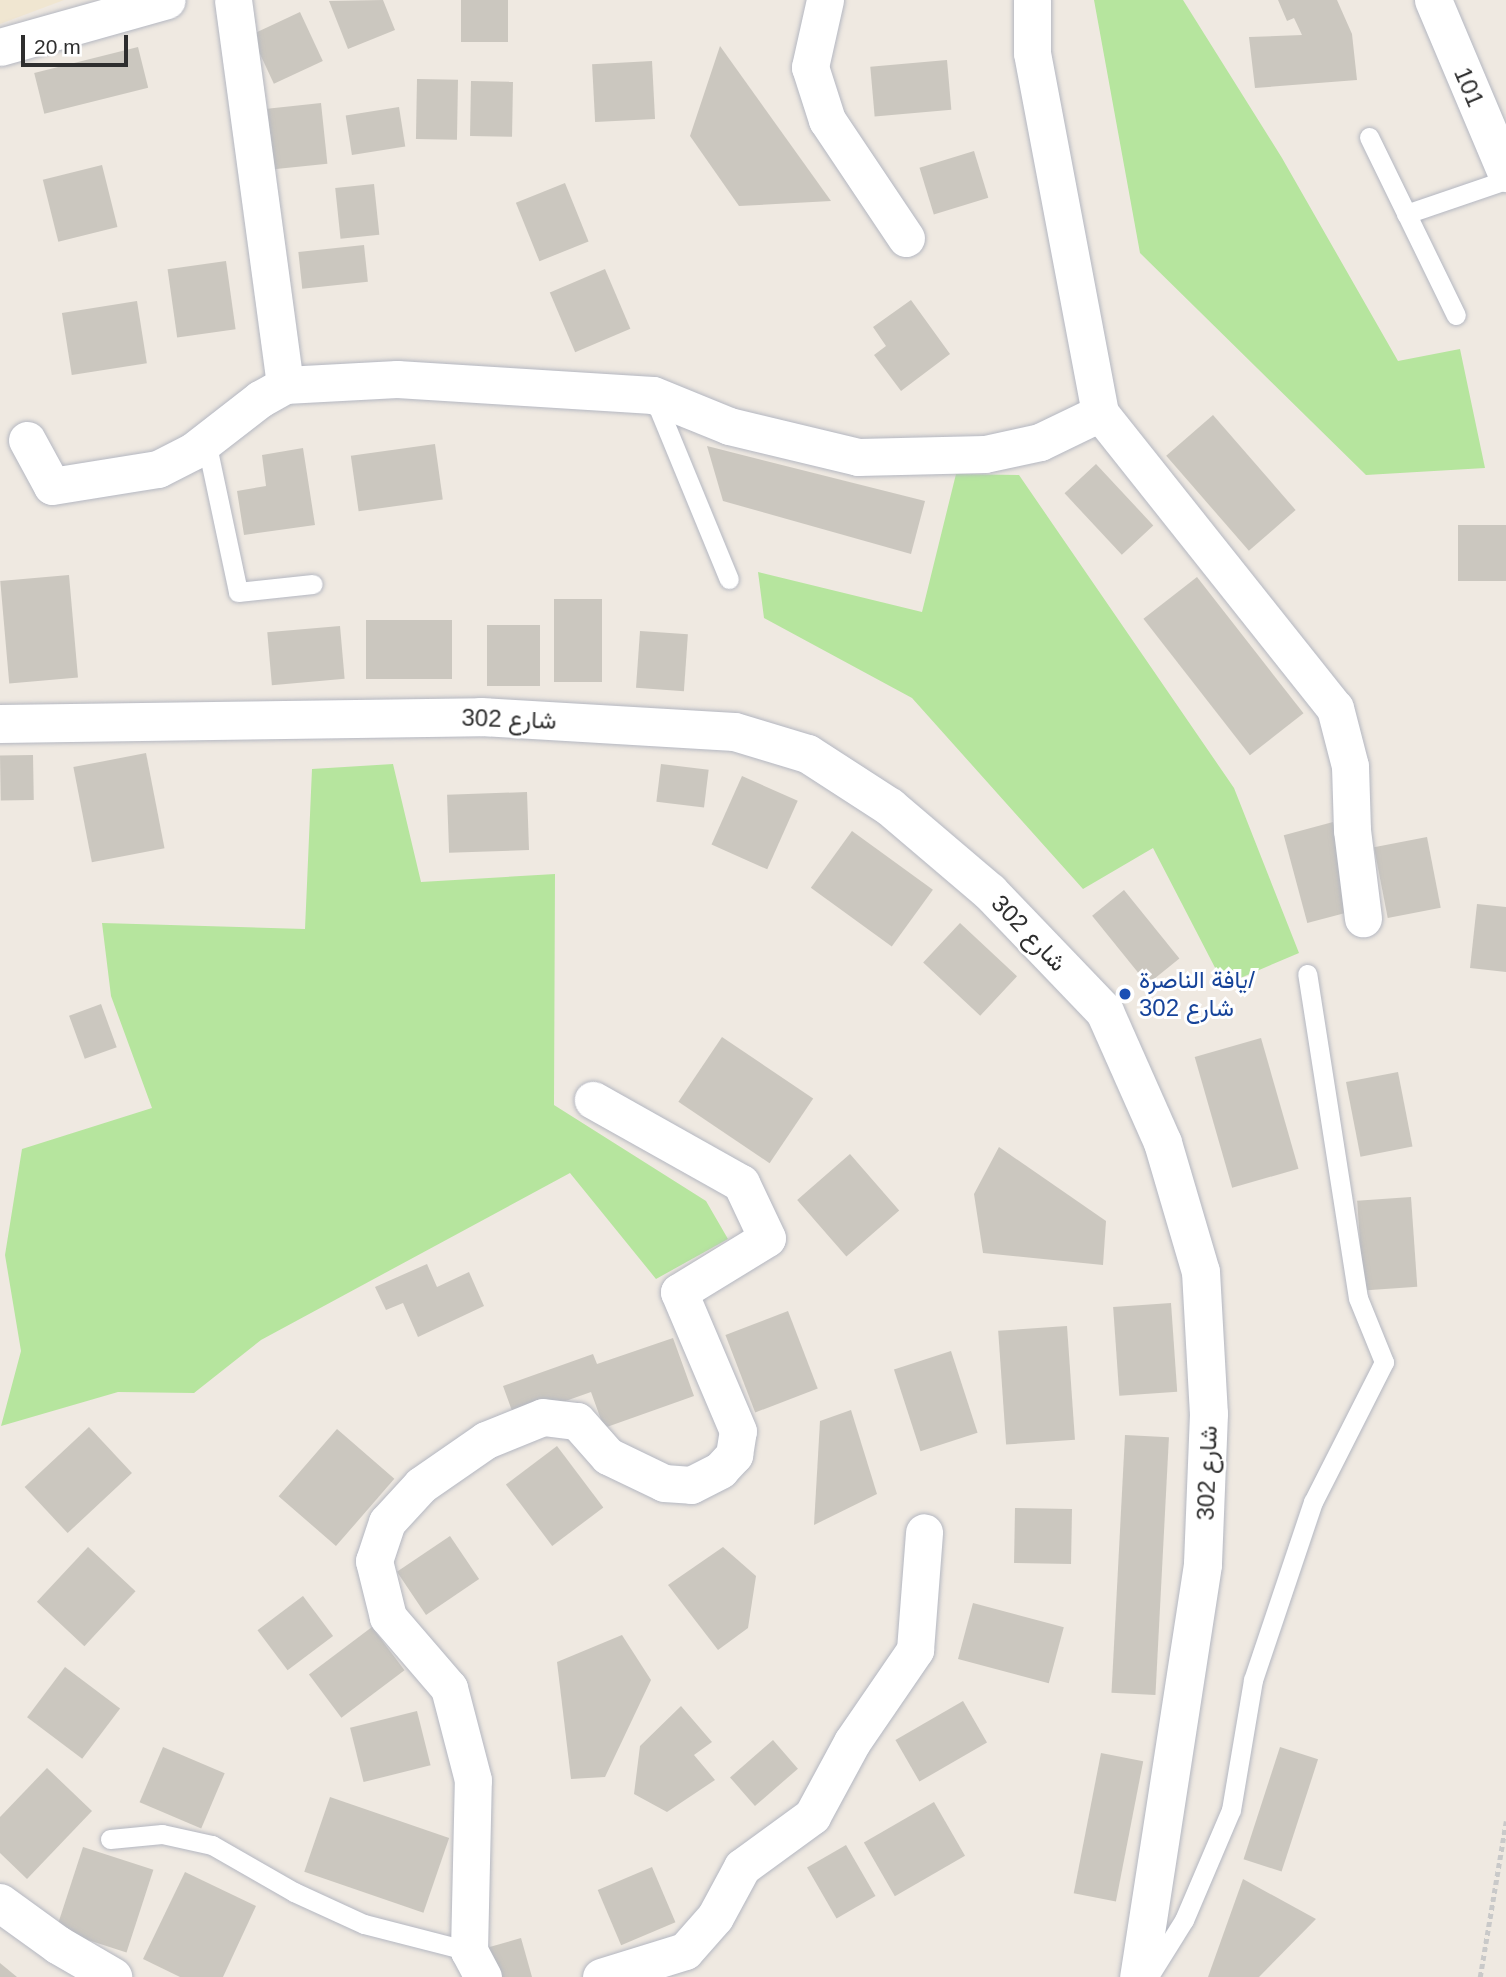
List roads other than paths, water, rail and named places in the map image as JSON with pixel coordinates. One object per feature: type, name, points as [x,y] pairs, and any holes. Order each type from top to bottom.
[{"type":"street","points":[[0,47],[167,0]]},
{"type":"street","points":[[233,0],[285,385]]},
{"type":"street","points":[[825,0],[810,67],[827,120],[906,238]]},
{"type":"street","points":[[1032,0],[1032,53],[1100,413],[1335,708],[1350,766],[1352,830],[1363,918]]},
{"type":"street","name":"101","points":[[1433,0],[1506,173]]},
{"type":"street","points":[[27,440],[52,486],[158,470],[206,441],[260,399],[285,385],[397,379],[653,395],[729,426],[858,457],[985,454],[1040,442],[1100,413]]},
{"type":"street","name":"شارع 302","points":[[0,724],[481,717],[735,732],[808,754],[890,807],[990,892],[1105,1012],[1163,1143],[1201,1272],[1209,1414],[1203,1565],[1139,1977]]},
{"type":"street","points":[[476,1964],[473,1780],[449,1688],[387,1617],[374,1561],[387,1522],[421,1485],[486,1440],[543,1418],[577,1421],[608,1456],[664,1483],[691,1485],[720,1470],[734,1455],[738,1431],[679,1292],[767,1238],[741,1183],[593,1100]]},
{"type":"street","points":[[601,1977],[685,1951],[715,1917],[742,1867],[813,1815],[852,1742],[915,1650],[924,1532]]},
{"type":"street","points":[[0,1903],[58,1945],[113,1977]]},
{"type":"lane","points":[[1369,137],[1456,315]]},
{"type":"lane","points":[[1406,214],[1506,180]]},
{"type":"lane","points":[[653,395],[729,579]]},
{"type":"lane","points":[[206,441],[238,592],[313,584]]},
{"type":"lane","points":[[1149,1977],[1184,1920],[1231,1810],[1253,1680],[1313,1502],[1384,1362],[1358,1298],[1307,974]]},
{"type":"lane","points":[[110,1839],[162,1834],[212,1845],[294,1892],[364,1924],[476,1964]]},
{"type":"place","name":"يافة الناصرة/ شارع 302","points":[[1125,994]]}]
